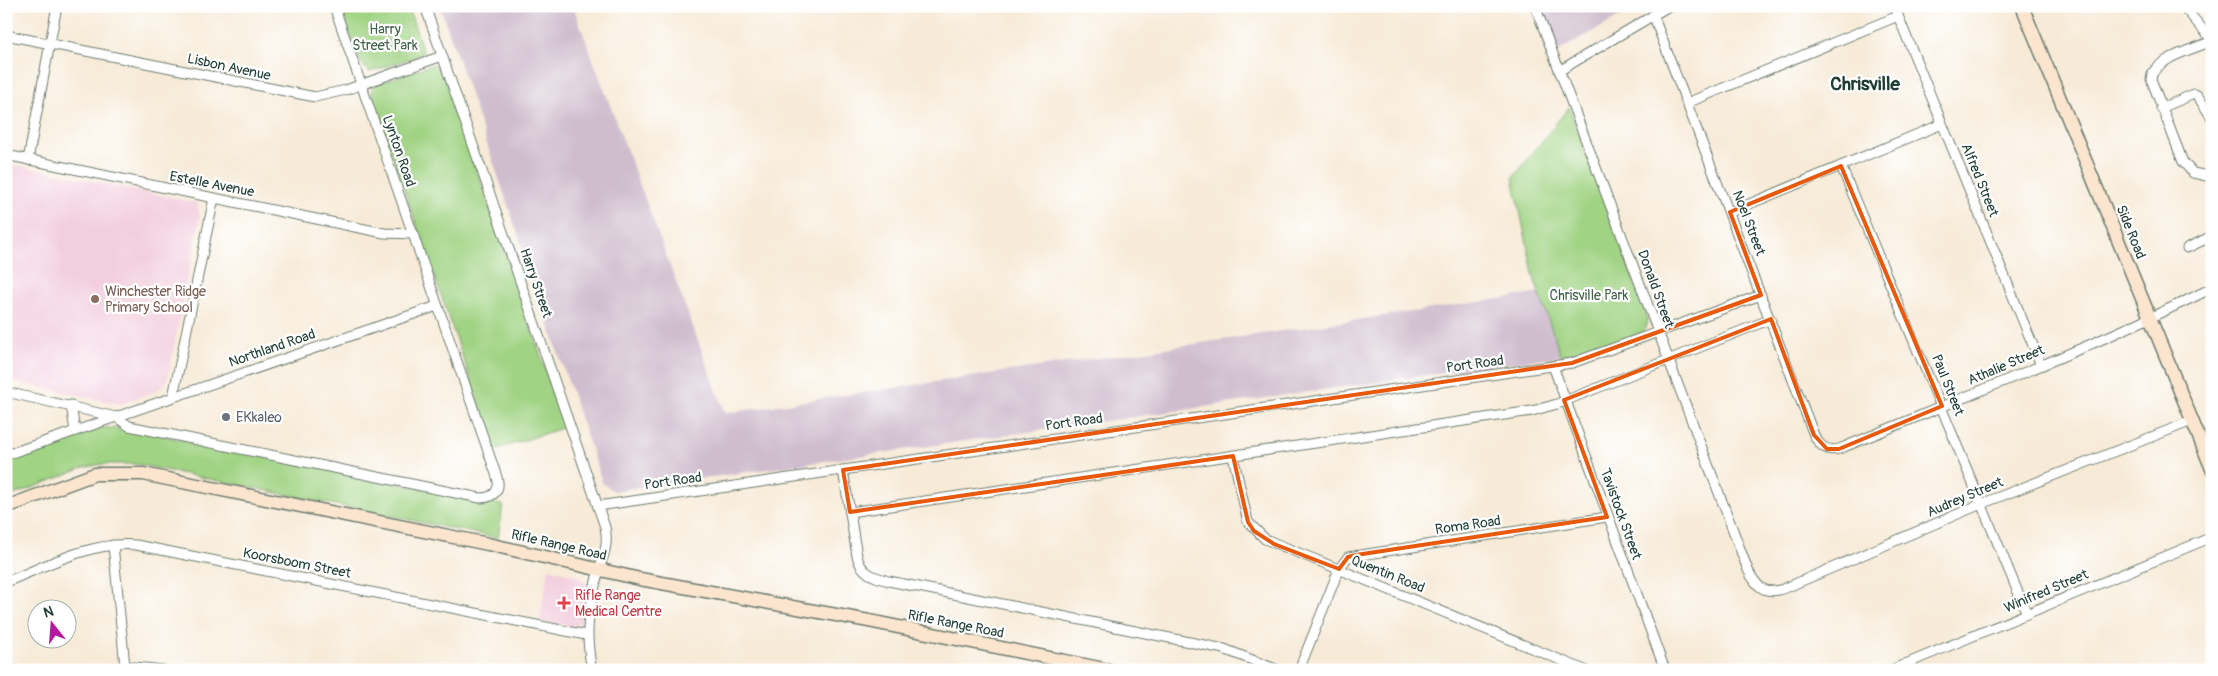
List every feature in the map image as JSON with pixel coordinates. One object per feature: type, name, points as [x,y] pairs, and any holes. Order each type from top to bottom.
[{"type":"main road","name":"Side Road","points":[[2024,7],[2192,421],[2208,452],[2212,469]]},
{"type":"main road","name":"Rifle Range Road","points":[[6,507],[95,474],[143,474],[488,544],[599,570],[1072,666],[1110,670]]},
{"type":"street","points":[[28,160],[57,6]]},
{"type":"street","name":"Lynton Road","points":[[116,417],[126,425],[138,428],[480,498],[488,498],[496,492],[499,486],[497,476],[334,6]]},
{"type":"street","name":"Harry Street","points":[[425,6],[598,506],[607,544],[599,570],[586,635]]},
{"type":"street","name":"Donald Street","points":[[1535,6],[1753,581]]},
{"type":"street","points":[[1559,71],[1669,6]]},
{"type":"street","name":"Alfred Street","points":[[1894,6],[2041,365]]},
{"type":"street","points":[[2183,6],[2212,41],[2160,63],[2154,68],[2151,79],[2183,162],[2193,173],[2212,178]]},
{"type":"street","name":"Noel Street","points":[[1653,16],[1817,442]]},
{"type":"street","points":[[1687,103],[1898,16]]},
{"type":"street","name":"Lisbon Avenue","points":[[6,35],[308,97],[327,96],[442,56]]},
{"type":"street","points":[[2161,108],[2194,94],[2197,95],[2212,118]]},
{"type":"street","points":[[1730,212],[1942,124]]},
{"type":"street","name":"Estelle Avenue","points":[[6,155],[384,233],[414,234]]},
{"type":"street","name":"Paul Street","points":[[1842,166],[2027,614]]},
{"type":"street","points":[[173,397],[214,198]]},
{"type":"street","points":[[2187,248],[2212,236]]},
{"type":"street","name":"Athalie Street","points":[[1817,442],[1826,449],[1835,450],[2041,365],[2150,318],[2212,288]]},
{"type":"street","name":"Port Road","points":[[598,506],[1572,364],[1761,295]]},
{"type":"street","name":"Northland Road","points":[[116,417],[437,306]]},
{"type":"street","points":[[850,512],[1482,420],[1532,411],[1771,319]]},
{"type":"street","name":"Tavistock Street","points":[[1553,366],[1607,517],[1665,670]]},
{"type":"street","points":[[6,392],[70,405],[116,417]]},
{"type":"street","points":[[70,405],[76,431]]},
{"type":"street","points":[[6,455],[116,417]]},
{"type":"street","name":"Audrey Street","points":[[1753,581],[1756,586],[1766,591],[1783,589],[1981,504],[2192,421]]},
{"type":"street","name":"Quentin Road","points":[[1233,456],[1248,522],[1254,531],[1274,544],[1585,670]]},
{"type":"street","name":"Rifle Range Road","points":[[843,470],[858,562],[864,570],[874,576],[1224,649],[1278,670]]},
{"type":"street","name":"Roma Road","points":[[1339,569],[1348,557],[1356,555],[1607,517]]},
{"type":"street","name":"Winifred Street","points":[[1891,670],[2212,537]]},
{"type":"street","points":[[113,544],[125,666]]},
{"type":"street","name":"Koorsboom Street","points":[[6,582],[88,550],[113,544],[157,548],[586,635]]},
{"type":"street","points":[[1299,670],[1339,569]]},
{"type":"street","points":[[586,635],[592,670]]},
{"type":"street","points":[[108,670],[125,666],[163,670]]},
{"type":"highlighted area","points":[[1841,166],[1942,406],[1839,449],[1827,449],[1814,435],[1771,319],[1564,400],[1607,517],[1356,555],[1348,557],[1339,569],[1274,544],[1254,531],[1248,522],[1233,456],[850,512],[843,470],[1572,363],[1761,295],[1730,212]]},
{"type":"shaded area","points":[[440,6],[573,6],[725,413],[1540,293],[1561,356],[614,491],[603,484]]},
{"type":"shaded area","points":[[1533,6],[1639,6],[1553,54]]},
{"type":"shaded area","name":"Winchester Ridge Primary School","points":[[6,163],[197,203],[200,218],[167,381],[157,391],[120,404],[6,380]]},
{"type":"shaded area","name":"Rifle Range Medical Centre","points":[[549,568],[577,576],[589,585],[581,622],[574,627],[539,621]]},
{"type":"green space","name":"Harry Street Park","points":[[341,6],[408,6],[424,54],[370,72],[356,52]]},
{"type":"green space","points":[[433,64],[443,71],[565,427],[495,450],[372,97],[372,88],[378,84]]},
{"type":"green space","name":"Chrisville Park","points":[[1569,107],[1648,322],[1645,329],[1631,337],[1606,346],[1561,356],[1534,278],[1513,178]]},
{"type":"green space","points":[[97,427],[134,430],[503,505],[498,538],[136,464],[102,464],[83,468],[6,498],[6,460]]},
{"type":"place","name":"Winchester Ridge Primary School","points":[[95,299]]},
{"type":"place","name":"EKkaleo","points":[[226,417]]},
{"type":"place","name":"Rifle Range Medical Centre","points":[[564,603]]},
{"type":"district","name":"Chrisville","points":[[1865,84]]}]
